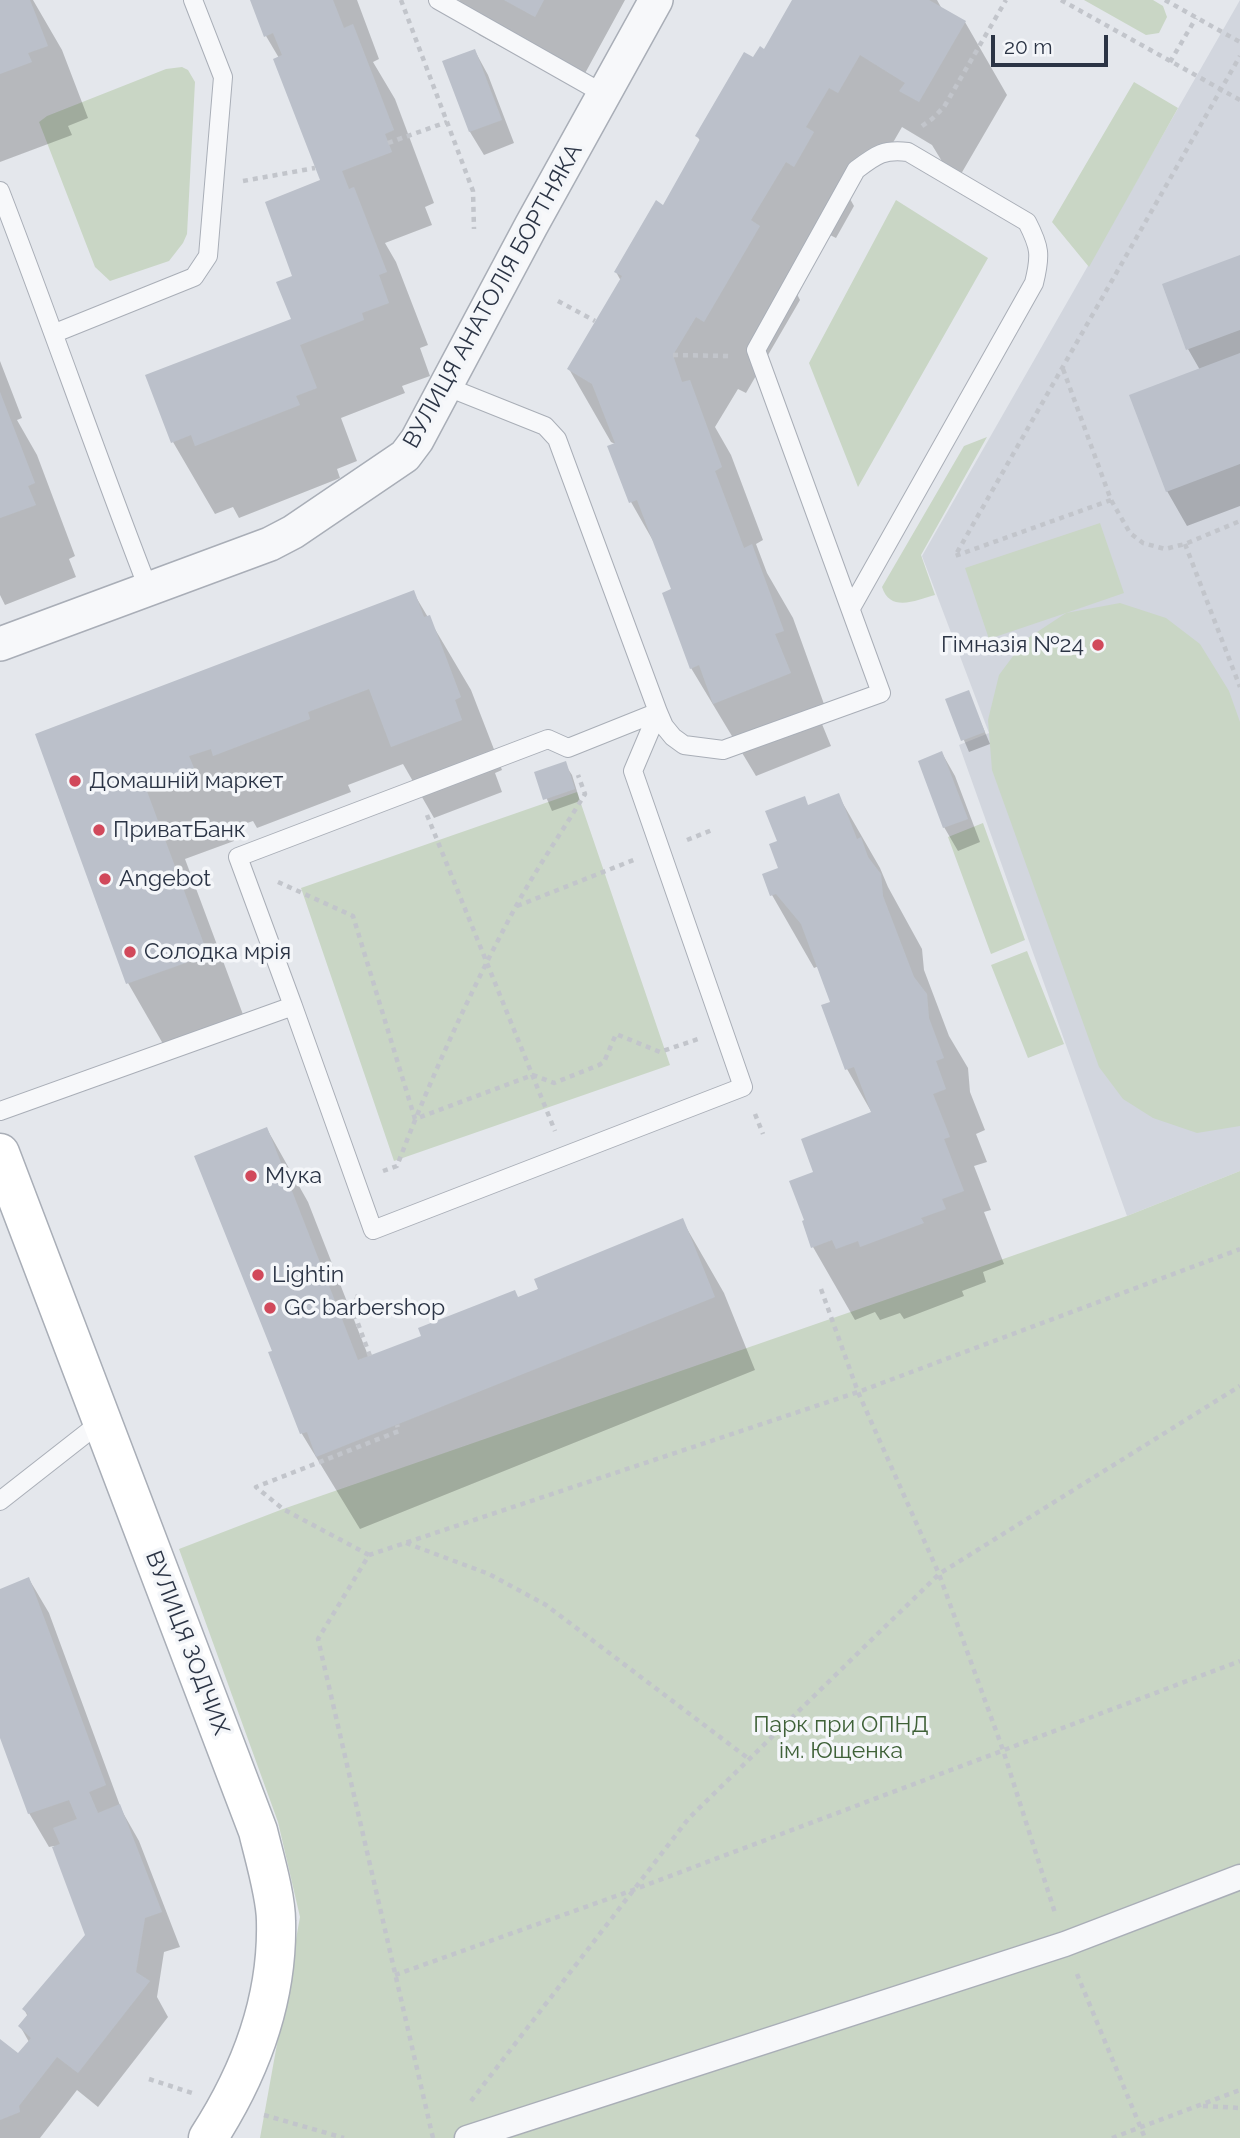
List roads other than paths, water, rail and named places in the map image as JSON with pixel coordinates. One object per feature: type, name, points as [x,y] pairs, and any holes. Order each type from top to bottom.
[{"type":"main road","name":"ВУЛИЦЯ ЗОДЧИХ","points":[[0,1153],[258,1831],[276,1919],[271,1990],[256,2044],[229,2105],[208,2138]]},
{"type":"street","name":"ВУЛИЦЯ АНАТОЛІЯ БОРТНЯКА","points":[[0,644],[270,544],[293,532],[405,456],[417,440],[656,0]]},
{"type":"street","points":[[467,2138],[1065,1944],[1240,1877]]},
{"type":"lane","points":[[55,333],[194,277],[208,256],[223,77],[193,0]]},
{"type":"lane","points":[[438,0],[604,94]]},
{"type":"lane","points":[[445,386],[545,426],[557,439],[658,712],[664,726],[684,745],[723,750],[881,693],[850,608],[756,350],[856,170],[873,157],[890,150],[908,152],[1027,222],[1038,242],[1040,259],[1034,283],[850,608]]},
{"type":"lane","points":[[0,191],[148,588]]},
{"type":"lane","points":[[658,712],[633,771],[743,1087],[373,1230],[238,857],[548,738],[568,747],[658,712]]},
{"type":"lane","points":[[0,1111],[293,1006]]},
{"type":"lane","points":[[0,1501],[102,1421]]},
{"type":"place","name":"Гімназія №24","points":[[1098,645]]},
{"type":"place","name":"Домашній маркет","points":[[75,781]]},
{"type":"place","name":"ПриватБанк","points":[[99,830]]},
{"type":"place","name":"Angebot","points":[[105,879]]},
{"type":"place","name":"Солодка мрія","points":[[130,952]]},
{"type":"place","name":"Мука","points":[[251,1176]]},
{"type":"place","name":"Lightin","points":[[258,1275]]},
{"type":"place","name":"GC barbershop","points":[[270,1308]]},
{"type":"park label","name":"Парк при ОПНД ім. Ющенка","points":[[841,1738]]}]
